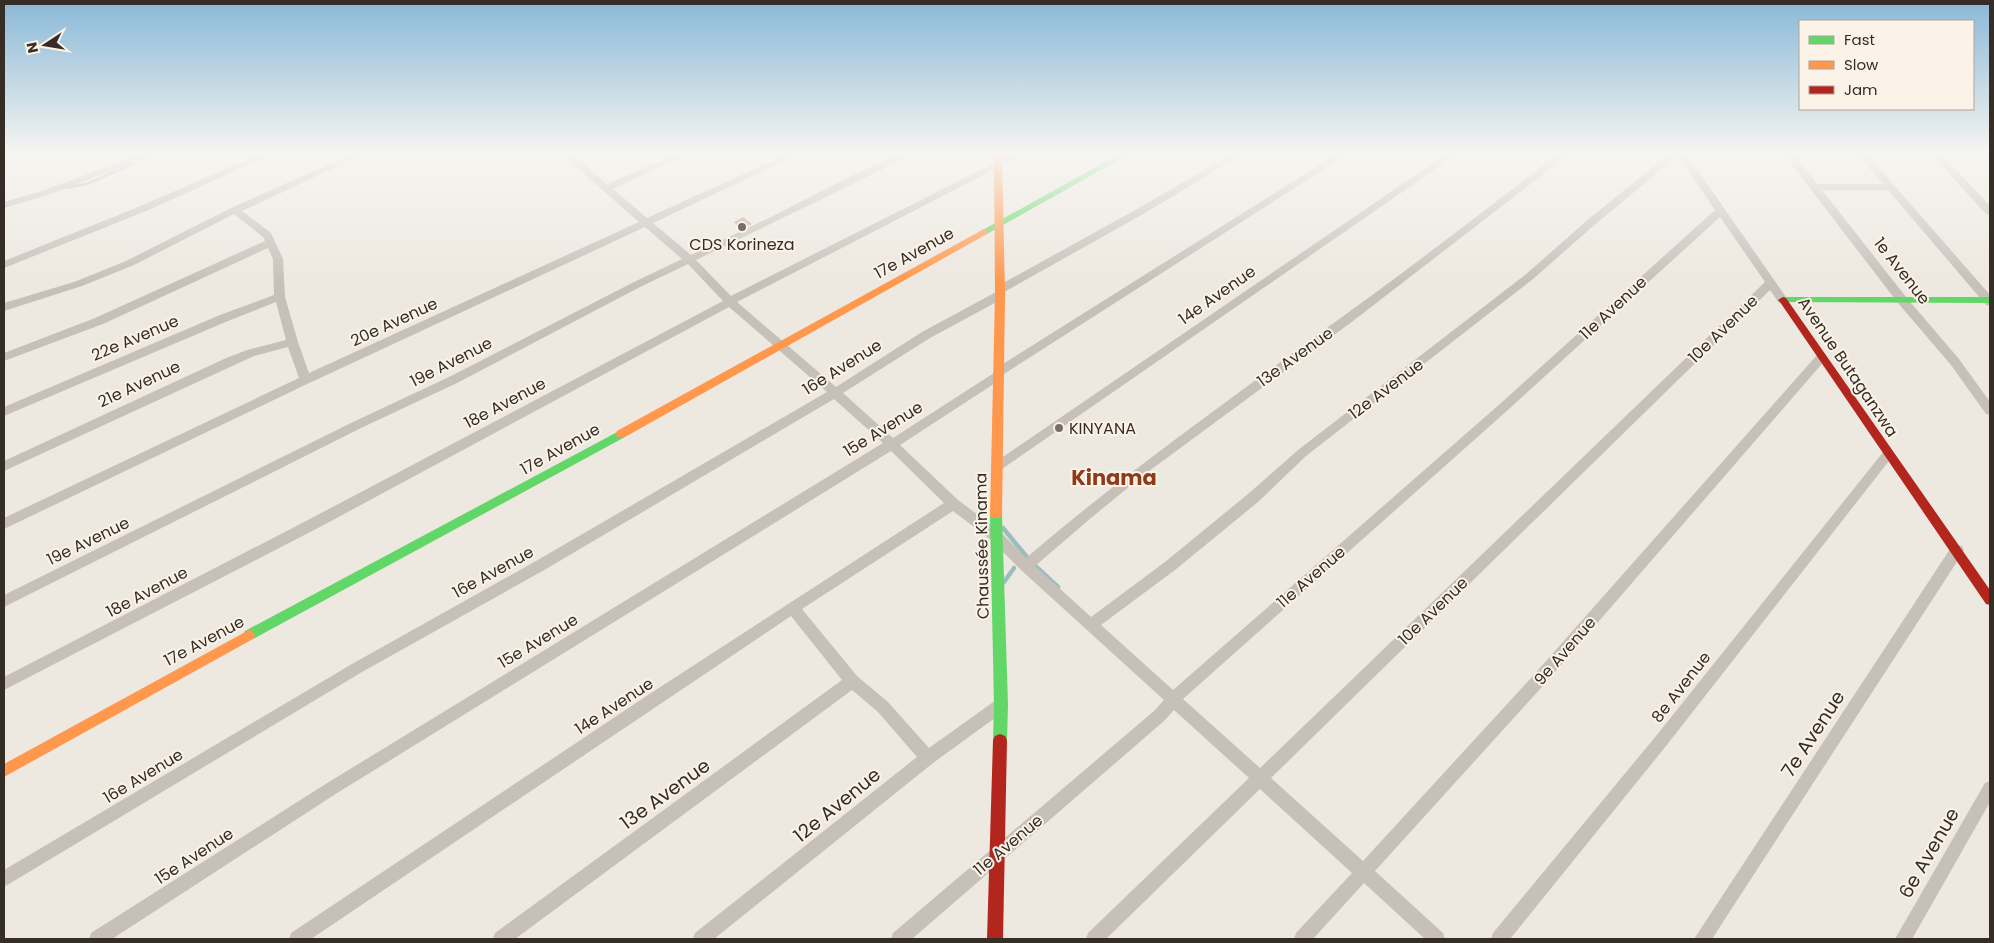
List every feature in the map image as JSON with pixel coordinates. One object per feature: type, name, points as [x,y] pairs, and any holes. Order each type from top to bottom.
[{"type":"street","points":[[4,205],[34,196]]},
{"type":"street","points":[[4,265],[172,196]]},
{"type":"street","points":[[4,307],[103,275],[266,196]]},
{"type":"street","points":[[616,196],[690,260],[730,302],[892,444],[953,504],[1029,563],[1263,777],[1368,870],[1438,939]]},
{"type":"street","name":"20e Avenue","points":[[4,524],[211,423],[704,196]]},
{"type":"street","name":"19e Avenue","points":[[4,601],[357,425],[453,380],[628,289],[818,196]]},
{"type":"street","name":"18e Avenue","points":[[4,684],[313,524],[684,325],[937,196]]},
{"type":"street","name":"Chaussée Kinama","points":[[995,939],[1001,706],[996,536],[1000,292],[998,196]]},
{"type":"street","name":"17e Avenue","points":[[4,771],[188,668],[571,462],[1052,196]]},
{"type":"street","name":"16e Avenue","points":[[4,879],[357,668],[541,565],[835,393],[926,335],[1166,196]]},
{"type":"street","name":"15e Avenue","points":[[97,939],[450,714],[892,444],[1277,196]]},
{"type":"street","name":"14e Avenue","points":[[998,466],[1391,196]]},
{"type":"street","name":"13e Avenue","points":[[1029,563],[1137,474],[1349,318],[1509,196]]},
{"type":"street","name":"12e Avenue","points":[[1094,623],[1170,566],[1253,498],[1302,453],[1529,276],[1624,196]]},
{"type":"street","name":"Avenue Butaganzwa","points":[[1710,196],[1990,598]]},
{"type":"street","name":"1e Avenue","points":[[1824,196],[1902,300],[1955,362],[1990,412]]},
{"type":"street","points":[[1897,196],[1990,300]]},
{"type":"street","points":[[1975,196],[1990,212]]},
{"type":"street","points":[[235,210],[267,235],[278,259],[280,297],[292,342],[306,380]]},
{"type":"street","name":"11e Avenue","points":[[899,939],[1160,716],[1176,696],[1505,406],[1720,211]]},
{"type":"street","points":[[4,357],[99,321],[270,242]]},
{"type":"street","name":"10e Avenue","points":[[1094,939],[1771,283]]},
{"type":"street","name":"22e Avenue","points":[[4,412],[224,318],[280,297]]},
{"type":"street","points":[[1783,300],[1990,300]]},
{"type":"street","name":"21e Avenue","points":[[4,466],[228,362],[251,353],[292,342]]},
{"type":"street","name":"9e Avenue","points":[[1302,939],[1368,870],[1536,683],[1821,358]]},
{"type":"street","name":"8e Avenue","points":[[1499,939],[1661,741],[1888,454]]},
{"type":"street","name":"14e Avenue","points":[[297,939],[793,608],[953,504]]},
{"type":"street","name":"7e Avenue","points":[[1702,939],[1957,550]]},
{"type":"street","points":[[793,608],[852,680],[883,707],[928,758]]},
{"type":"street","name":"13e Avenue","points":[[501,939],[852,680]]},
{"type":"street","name":"12e Avenue","points":[[701,939],[928,758],[1001,706]]},
{"type":"street","name":"6e Avenue","points":[[1903,939],[1990,788]]},
{"type":"building","points":[[743,217],[752,224],[740,229],[734,222]]},
{"type":"waterway","points":[[1003,528],[1031,562],[1058,587]]},
{"type":"waterway","points":[[1004,582],[1014,568]]},
{"type":"traffic: fast","points":[[984,232],[1049,196]]},
{"type":"traffic: fast","points":[[1783,300],[1990,300]]},
{"type":"traffic: fast","points":[[249,635],[621,434]]},
{"type":"traffic: fast","points":[[996,515],[1001,705],[1000,740]]},
{"type":"traffic: slow","points":[[996,515],[1000,295],[999,196]]},
{"type":"traffic: slow","points":[[621,434],[984,232]]},
{"type":"traffic: slow","points":[[4,771],[249,635]]},
{"type":"traffic: jam","points":[[1783,300],[1990,600]]},
{"type":"traffic: jam","points":[[995,939],[1000,740]]},
{"type":"place","name":"CDS Korineza","points":[[742,227]]},
{"type":"place","name":"KINYANA","points":[[1059,428]]},
{"type":"district","name":"Kinama","points":[[1114,477]]}]
